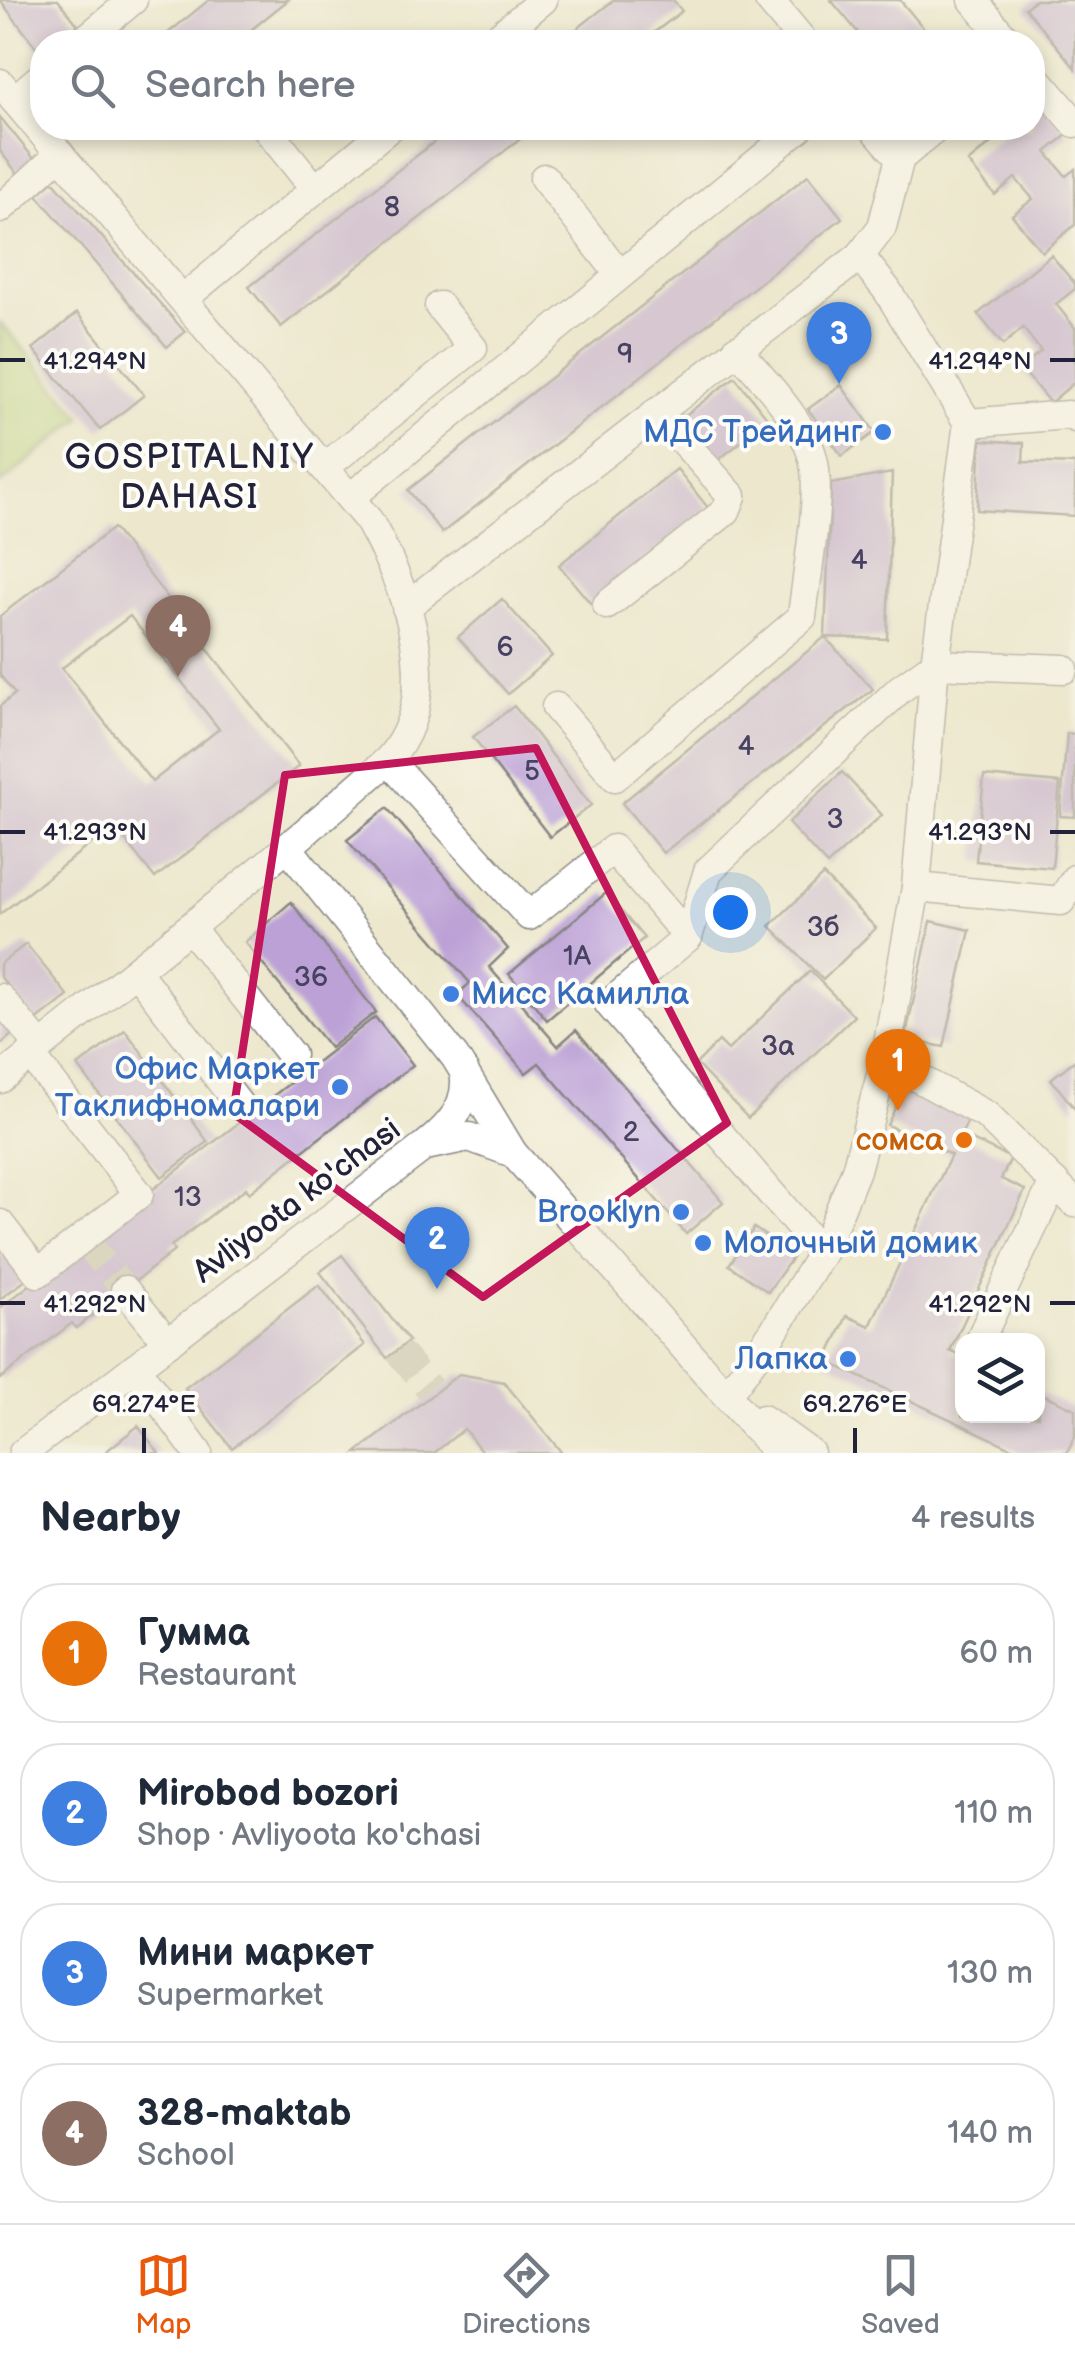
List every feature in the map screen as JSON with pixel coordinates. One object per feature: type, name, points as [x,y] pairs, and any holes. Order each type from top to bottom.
[{"type":"street","points":[[507,30],[543,0]]},
{"type":"street","points":[[769,0],[794,30]]},
{"type":"street","points":[[979,2],[999,30]]},
{"type":"street","points":[[94,30],[119,4]]},
{"type":"street","points":[[30,81],[7,92],[30,119]]},
{"type":"street","points":[[1045,88],[1075,123]]},
{"type":"street","points":[[0,1078],[289,849],[402,745],[417,706],[414,647],[406,607],[383,547],[351,497],[48,140]]},
{"type":"street","points":[[276,140],[316,189]]},
{"type":"street","points":[[183,299],[375,140]]},
{"type":"street","points":[[351,497],[777,140]]},
{"type":"street","points":[[884,140],[900,158]]},
{"type":"street","points":[[406,607],[860,256],[882,227],[900,158],[922,140]]},
{"type":"street","points":[[0,209],[60,154]]},
{"type":"street","points":[[544,178],[620,275]]},
{"type":"street","points":[[728,1394],[773,1332],[822,1253],[856,1170],[885,1060],[916,887],[935,664],[968,423],[888,290],[860,256]]},
{"type":"street","points":[[325,467],[473,348],[439,306]]},
{"type":"street","points":[[556,707],[615,777],[802,617],[814,463],[806,441],[778,399],[738,349]]},
{"type":"street","points":[[607,605],[726,511],[732,496],[657,412]]},
{"type":"street","points":[[968,423],[1073,416]]},
{"type":"street","points":[[822,1253],[609,1004],[688,937],[708,871],[900,689],[935,664],[1064,670]]},
{"type":"street","points":[[388,760],[529,916],[613,848],[688,937]]},
{"type":"street","points":[[289,849],[464,1071],[514,1153],[777,1453]]},
{"type":"street","points":[[916,887],[1060,901],[1075,879]]},
{"type":"street","points":[[191,929],[291,1055]]},
{"type":"street","points":[[136,970],[240,1106]]},
{"type":"street","points":[[0,998],[139,1194],[38,1273],[0,1224]]},
{"type":"street","points":[[885,1060],[986,1115],[1075,1202]]},
{"type":"street","points":[[425,1146],[444,1131],[457,1113],[465,1093],[464,1071]]},
{"type":"street","name":"Avliyoota ko'chasi","points":[[23,1453],[425,1146],[470,1138],[514,1153]]},
{"type":"street","points":[[983,1333],[1054,1182]]},
{"type":"street","points":[[124,1290],[168,1343]]},
{"type":"street","points":[[135,1368],[198,1453]]},
{"type":"street","points":[[728,1394],[810,1453]]},
{"type":"highlighted area","points":[[536,748],[727,1123],[483,1297],[233,1113],[285,775]]},
{"type":"green space","points":[[0,322],[82,417],[0,484]]},
{"type":"building","points":[[0,0],[58,0],[78,25],[71,30],[30,30],[30,39]]},
{"type":"building","points":[[209,0],[288,0],[251,30],[172,30]]},
{"type":"building","points":[[614,0],[673,0],[682,11],[657,30],[575,30]]},
{"type":"building","points":[[831,0],[900,0],[925,30],[856,30]]},
{"type":"building","points":[[1035,0],[1075,0],[1075,68],[1045,30],[1025,8]]},
{"type":"building","points":[[1045,107],[1068,134],[1046,152],[1066,176],[1075,169],[1075,225],[1042,252],[1012,215],[1033,199],[1015,178],[995,195],[968,162],[995,140],[1045,140]]},
{"type":"building","points":[[0,117],[39,165],[22,179],[0,151]]},
{"type":"building","points":[[437,140],[519,140],[281,327],[249,287]]},
{"type":"building","points":[[808,175],[842,218],[442,533],[408,490]]},
{"type":"building","points":[[53,181],[185,332],[167,347],[37,195]]},
{"type":"building","points":[[1051,255],[1075,284],[1075,289],[1056,304],[1075,328],[1075,382],[1050,403],[1021,368],[1041,351],[1023,328],[1003,345],[978,314]]},
{"type":"building","points":[[77,313],[144,395],[100,430],[33,349]]},
{"type":"building","points":[[735,377],[769,420],[713,464],[678,421]]},
{"type":"building","points":[[841,385],[875,432],[842,456],[808,409]]},
{"type":"building","points":[[981,440],[1024,443],[1023,462],[1075,464],[1075,516],[977,510]]},
{"type":"building","points":[[677,469],[709,509],[591,604],[559,565]]},
{"type":"building","points":[[892,473],[887,639],[825,637],[831,484]]},
{"type":"building","points":[[113,528],[299,766],[155,878],[114,826],[0,914],[0,706],[15,694],[0,675],[0,616]],"holes":[[[130,616],[219,729],[152,782],[62,668]]]},
{"type":"building","points":[[502,599],[552,656],[508,694],[458,637]]},
{"type":"building","points":[[825,637],[873,689],[663,853],[622,803]]},
{"type":"building","points":[[514,706],[591,805],[550,837],[473,737]]},
{"type":"building","points":[[1067,733],[1075,734],[1075,817],[1060,816]]},
{"type":"building","points":[[842,772],[882,815],[827,865],[788,823]]},
{"type":"building","points":[[984,776],[1060,783],[1052,868],[976,861]]},
{"type":"building","points":[[387,808],[508,949],[489,967],[558,1046],[576,1030],[723,1202],[686,1234],[539,1063],[526,1073],[457,995],[470,983],[347,840]]},
{"type":"building","points":[[823,875],[876,928],[823,980],[770,926]]},
{"type":"building","points":[[606,893],[644,938],[547,1020],[509,974]]},
{"type":"building","points":[[291,902],[376,1012],[330,1048],[245,942]]},
{"type":"building","points":[[931,921],[970,930],[944,1047],[905,1039]]},
{"type":"building","points":[[26,944],[68,996],[36,1021],[0,976],[0,964]]},
{"type":"building","points":[[810,971],[854,1016],[748,1118],[696,1064],[719,1041],[728,1050]]},
{"type":"building","points":[[0,1015],[15,1032],[0,1045]]},
{"type":"building","points":[[375,1017],[413,1065],[249,1193],[246,1188],[171,1246],[174,1251],[76,1328],[72,1323],[0,1379],[0,1308]]},
{"type":"building","points":[[125,1030],[208,1142],[162,1177],[78,1066]]},
{"type":"building","points":[[1075,1060],[1075,1109],[1051,1079]]},
{"type":"building","points":[[906,1086],[970,1116],[961,1135],[1011,1158],[1001,1179],[1025,1190],[958,1333],[955,1333],[950,1351],[955,1353],[955,1422],[826,1361],[847,1316],[870,1326],[951,1155],[887,1125]]},
{"type":"building","points":[[754,1228],[794,1255],[768,1292],[729,1265]]},
{"type":"building","points":[[0,1229],[34,1274],[0,1299]]},
{"type":"building","name":"Молочный домик","points":[[704,1235],[710,1243],[701,1250],[695,1242]]},
{"type":"building","points":[[342,1255],[409,1341],[387,1358],[320,1272]]},
{"type":"building","points":[[319,1285],[365,1345],[232,1448],[185,1388]]},
{"type":"building","points":[[459,1374],[504,1382],[562,1453],[483,1453],[464,1429],[434,1453],[356,1453]]},
{"type":"building","points":[[1045,1395],[1075,1409],[1075,1437],[1067,1453],[1022,1453],[958,1423],[1045,1423]]},
{"type":"building","points":[[138,1426],[159,1453],[104,1453]]},
{"type":"tunnel","points":[[86,1241],[125,1290]]},
{"type":"tunnel","points":[[398,1351],[430,1389]]},
{"type":"place","name":"Мини маркет","points":[[839,384]]},
{"type":"place","name":"МДС Трейдинг","points":[[883,432]]},
{"type":"place","name":"328-maktab","points":[[178,677]]},
{"type":"place","name":"Мисс Камилла","points":[[451,994]]},
{"type":"place","name":"Офис Маркет Таклифномалари","points":[[340,1087]]},
{"type":"place","name":"Гумма","points":[[898,1111]]},
{"type":"place","name":"сомса","points":[[964,1140]]},
{"type":"place","name":"Brooklyn","points":[[681,1212]]},
{"type":"place","name":"Молочный домик","points":[[703,1243]]},
{"type":"place","name":"Mirobod bozori","points":[[437,1289]]},
{"type":"place","name":"Лапка","points":[[848,1359]]},
{"type":"district","name":"GOSPITALNIY DAHASI","points":[[190,477]]}]
